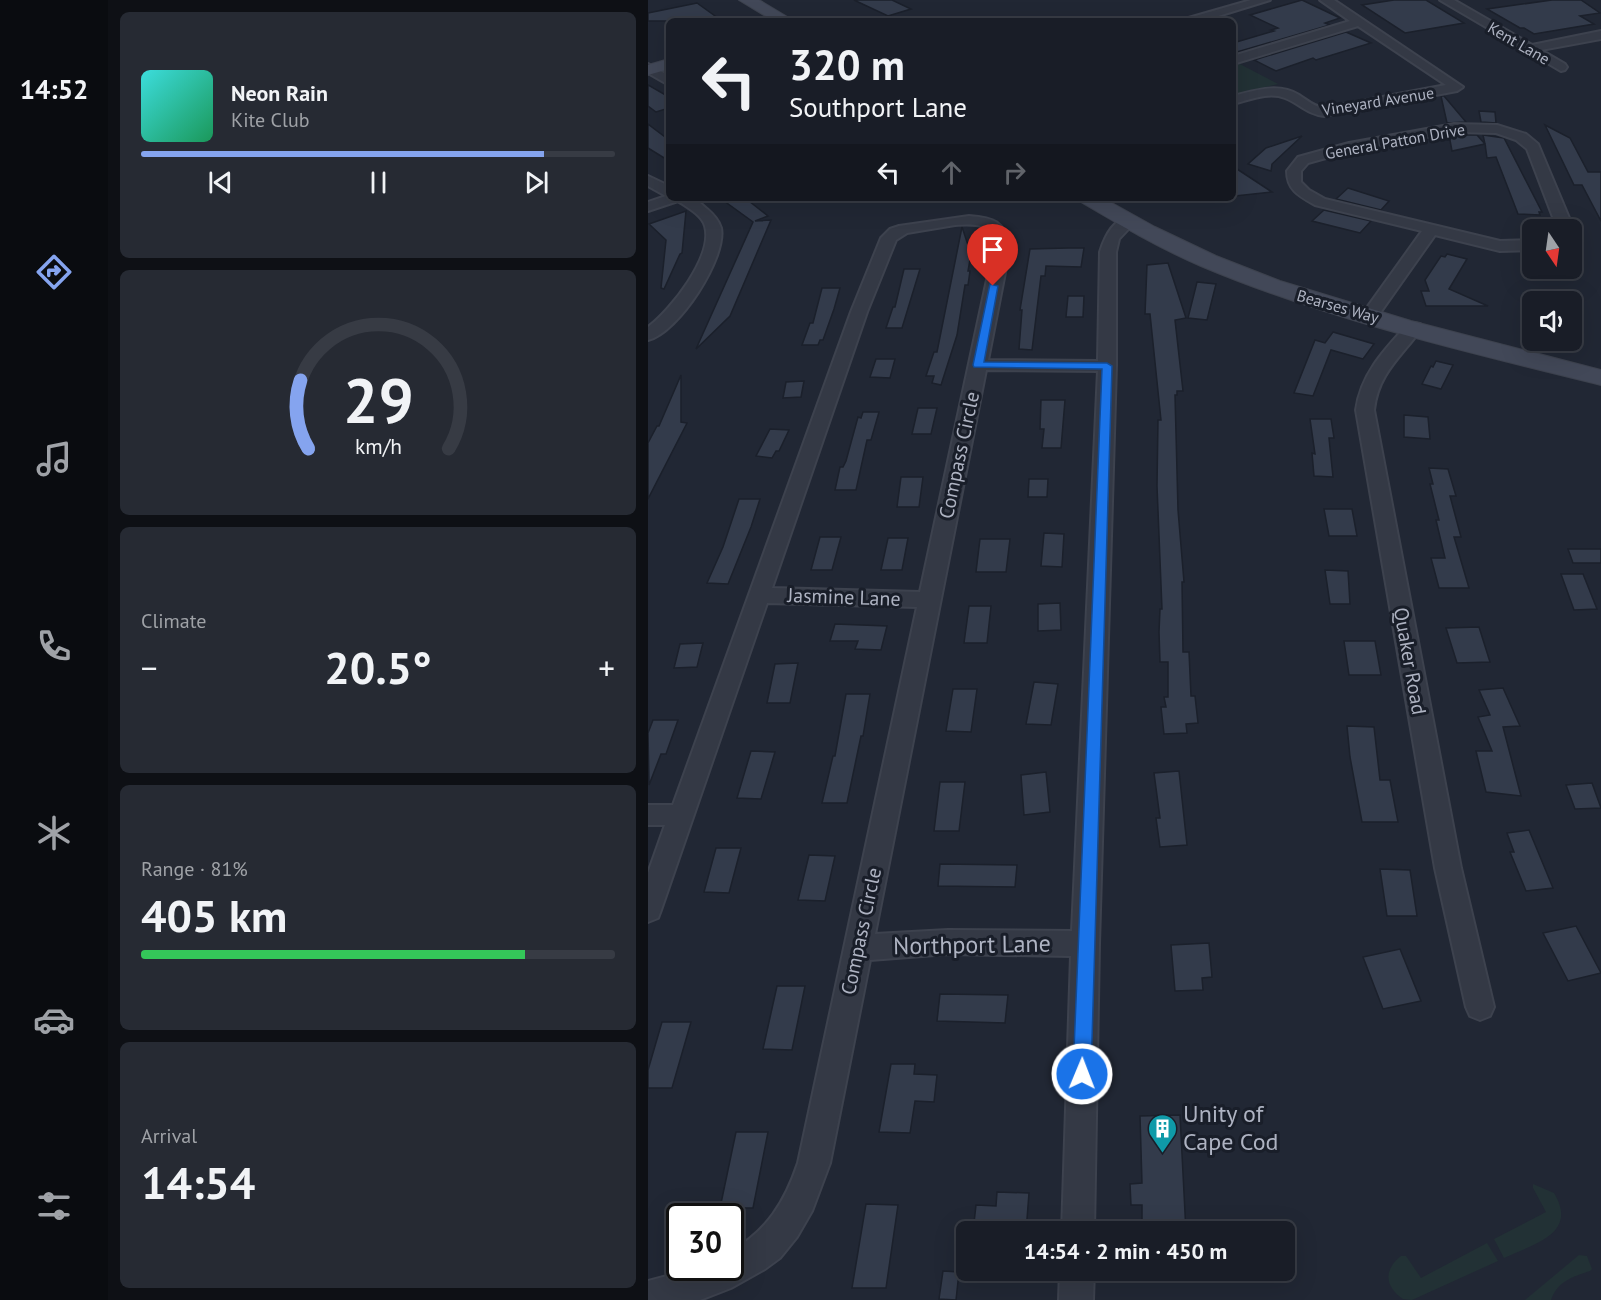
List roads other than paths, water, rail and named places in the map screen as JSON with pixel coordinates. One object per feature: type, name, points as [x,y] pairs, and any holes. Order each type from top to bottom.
[{"type":"main road","points":[[747,0],[780,18]]},
{"type":"main road","points":[[649,69],[666,65]]},
{"type":"main road","name":"Bearses Way","points":[[1093,201],[1127,222],[1230,270],[1297,294],[1369,316],[1601,378]]},
{"type":"street","points":[[1200,18],[1264,0]]},
{"type":"street","points":[[1326,0],[1360,22]]},
{"type":"street","points":[[1450,2],[1471,2]]},
{"type":"street","name":"Kent Lane","points":[[1450,2],[1560,67]]},
{"type":"street","points":[[1236,59],[1360,22]]},
{"type":"street","name":"Vineyard Avenue","points":[[1236,99],[1276,91],[1293,97],[1309,110],[1324,112],[1457,87],[1360,22]]},
{"type":"street","points":[[1530,49],[1601,34]]},
{"type":"street","points":[[649,69],[666,79]]},
{"type":"street","name":"General Patton Drive","points":[[1522,245],[1500,246],[1320,202],[1304,193],[1294,183],[1294,171],[1303,160],[1349,147],[1454,128],[1497,129],[1521,137],[1533,147],[1562,219]]},
{"type":"street","points":[[648,180],[666,190]]},
{"type":"street","points":[[648,207],[666,201]]},
{"type":"street","points":[[648,335],[670,318],[683,302],[712,245],[713,227],[710,220],[687,201]]},
{"type":"street","name":"Compass Circle","points":[[648,910],[859,312],[889,238],[895,232],[970,220],[988,222],[999,232],[1002,247],[814,1163],[792,1217],[768,1246],[749,1260],[723,1274],[648,1298]]},
{"type":"street","points":[[1078,1221],[1107,366],[1108,252],[1112,238],[1127,222]]},
{"type":"street","points":[[1369,316],[1431,229]]},
{"type":"street","name":"Quaker Road","points":[[1414,328],[1383,364],[1374,379],[1366,394],[1365,410],[1448,868],[1480,1006]]},
{"type":"street","points":[[978,365],[1107,366]]},
{"type":"street","name":"Jasmine Lane","points":[[759,595],[929,600]]},
{"type":"street","points":[[648,815],[681,815]]},
{"type":"street","name":"Northport Lane","points":[[858,948],[948,942],[1086,944]]},
{"type":"street","points":[[1076,1300],[1077,1281]]},
{"type":"place","name":"Unity of Cape Cod","points":[[1162,1154]]}]
